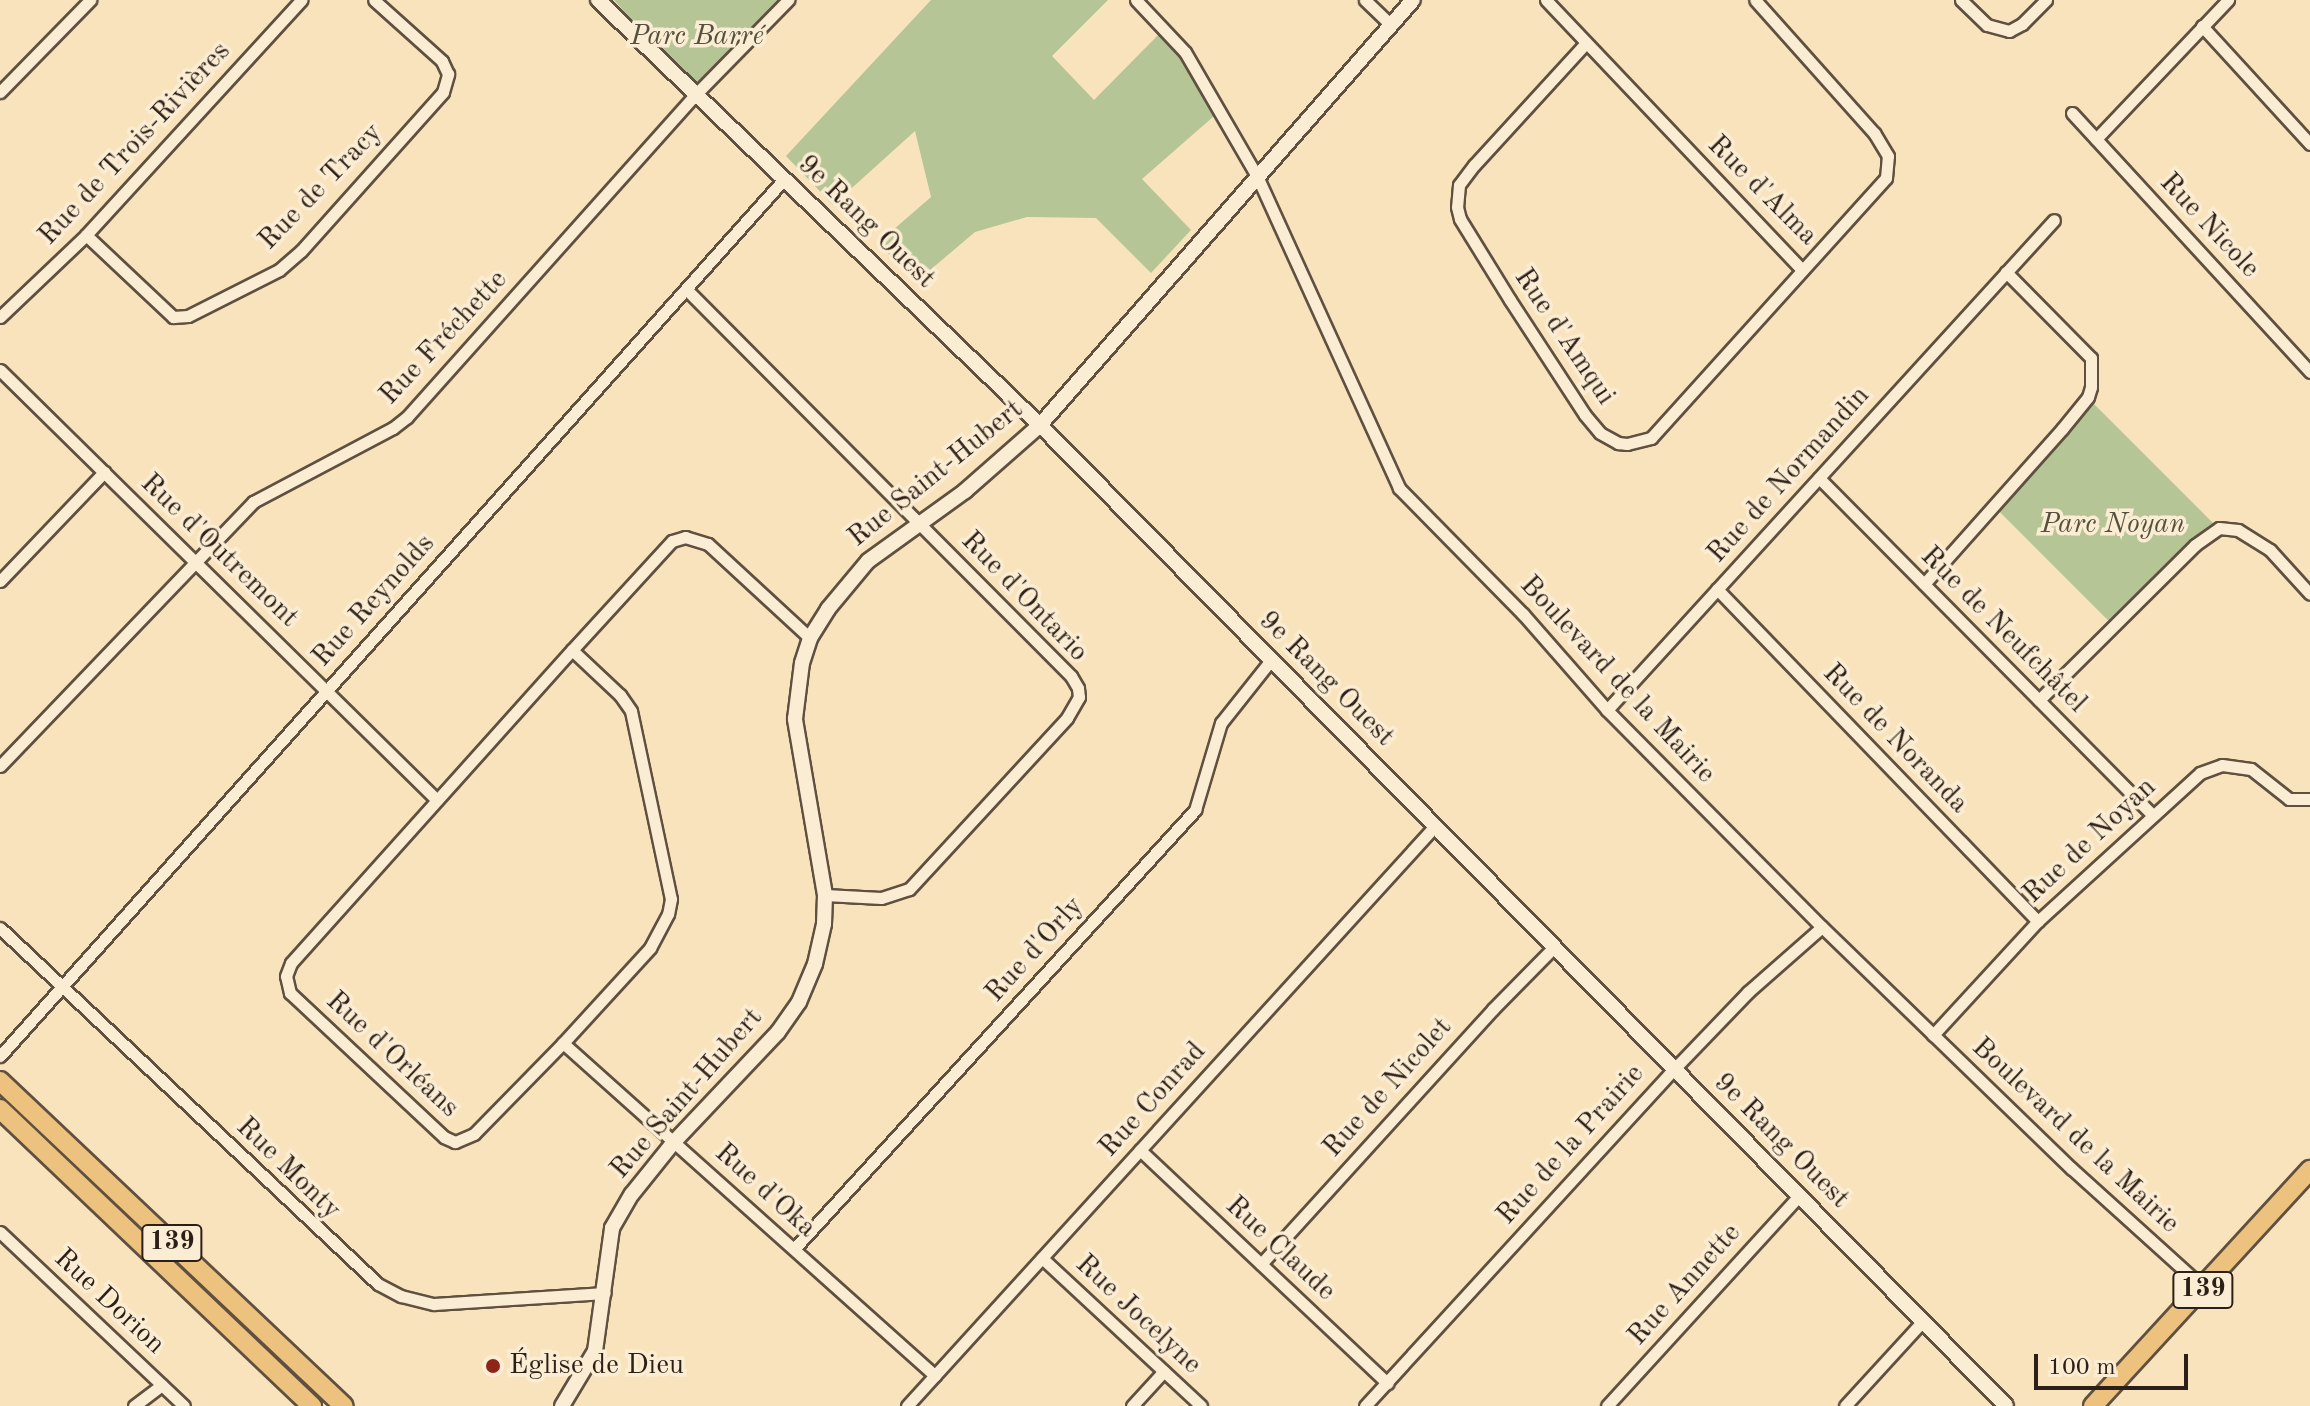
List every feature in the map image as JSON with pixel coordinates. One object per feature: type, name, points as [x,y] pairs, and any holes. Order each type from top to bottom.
[{"type":"main road","name":"139","points":[[0,1081],[344,1406]]},
{"type":"main road","name":"139","points":[[0,1109],[312,1406]]},
{"type":"main road","name":"139","points":[[2093,1406],[2310,1170]]},
{"type":"street","points":[[0,92],[90,0]]},
{"type":"street","name":"Rue de Trois-Rivières","points":[[0,317],[86,235],[301,0]]},
{"type":"street","name":"Rue de Tracy","points":[[86,235],[173,317],[188,316],[279,270],[301,251],[443,92],[448,74],[442,61],[374,0]]},
{"type":"street","name":"9e Rang Ouest","points":[[598,0],[1040,425],[2006,1406]]},
{"type":"street","name":"Rue Fréchette","points":[[0,766],[253,502],[393,428],[407,417],[696,94],[788,0]]},
{"type":"street","name":"Boulevard de la Mairie","points":[[1136,0],[1185,52],[1257,176],[1399,488],[1523,614],[1607,710],[1822,927],[2204,1288]]},
{"type":"street","points":[[1365,0],[1391,25]]},
{"type":"street","name":"Rue Saint-Hubert","points":[[562,1406],[595,1351],[612,1228],[632,1194],[673,1143],[778,1032],[799,1002],[815,964],[824,924],[825,895],[795,719],[802,663],[810,638],[828,609],[868,561],[965,491],[1040,425],[1413,0]]},
{"type":"street","name":"Rue d'Alma","points":[[1546,0],[1802,270],[1886,178],[1888,156],[1874,133],[1755,0]]},
{"type":"street","points":[[1961,0],[1987,25],[2009,31],[2022,24],[2046,0]]},
{"type":"street","points":[[2096,139],[2228,0]]},
{"type":"street","points":[[2202,26],[2310,144]]},
{"type":"street","name":"Rue d'Amqui","points":[[1585,44],[1474,165],[1459,185],[1457,207],[1460,219],[1510,300],[1600,433],[1618,443],[1627,444],[1651,438],[1802,270]]},
{"type":"street","name":"Rue Nicole","points":[[2072,113],[2310,372]]},
{"type":"street","name":"Rue Reynolds","points":[[0,1056],[784,179]]},
{"type":"street","name":"Rue de Normandin","points":[[1607,710],[2054,220]]},
{"type":"street","points":[[1924,584],[2062,429],[2088,397],[2091,387],[2091,358],[2006,272]]},
{"type":"street","name":"Rue d'Ontario","points":[[686,289],[1071,676],[1079,697],[1067,718],[909,889],[881,898],[825,895]]},
{"type":"street","name":"Rue d'Outremont","points":[[0,370],[437,800]]},
{"type":"street","points":[[0,581],[104,472]]},
{"type":"street","name":"Rue de Neufchâtel","points":[[1819,478],[2153,815]]},
{"type":"street","points":[[2039,700],[2195,545],[2219,528],[2238,530],[2270,550],[2310,594]]},
{"type":"street","name":"Rue d'Orléans","points":[[572,650],[620,695],[631,711],[671,899],[668,914],[650,948],[563,1043],[474,1134],[455,1142],[444,1137],[290,993],[286,976],[291,963],[572,650],[672,541],[685,537],[708,544],[810,638]]},
{"type":"street","name":"Rue de Noranda","points":[[1717,589],[2038,921]]},
{"type":"street","name":"Rue d'Orly","points":[[794,1249],[1195,810],[1221,723],[1271,660]]},
{"type":"street","name":"Rue de Noyan","points":[[1933,1035],[2038,921],[2200,773],[2222,765],[2251,769],[2289,799],[2310,799]]},
{"type":"street","name":"Rue Conrad","points":[[907,1406],[1435,826]]},
{"type":"street","name":"Rue de la Prairie","points":[[1365,1406],[1674,1069],[1748,992],[1822,927]]},
{"type":"street","name":"Rue Monty","points":[[0,928],[378,1284],[401,1296],[434,1304],[605,1293]]},
{"type":"street","name":"Rue de Nicolet","points":[[1261,1264],[1493,1009],[1554,947]]},
{"type":"street","name":"Rue d'Oka","points":[[563,1043],[935,1376]]},
{"type":"street","name":"Rue Claude","points":[[1140,1150],[1387,1383]]},
{"type":"street","name":"Rue Annette","points":[[1607,1406],[1799,1196]]},
{"type":"street","name":"Rue Dorion","points":[[0,1232],[184,1406]]},
{"type":"street","name":"Rue Jocelyne","points":[[1042,1258],[1201,1406]]},
{"type":"street","points":[[1845,1406],[1923,1321]]},
{"type":"street","points":[[1132,1406],[1164,1371]]},
{"type":"street","points":[[134,1406],[162,1385]]},
{"type":"green space","name":"Parc Barré","points":[[614,0],[788,0],[696,94]]},
{"type":"green space","points":[[931,0],[1108,0],[1052,56],[1094,100],[1164,29],[1221,110],[1142,179],[1191,230],[1151,273],[1096,218],[1027,217],[975,232],[916,282],[878,243],[931,197],[915,131],[833,205],[786,156]]},
{"type":"green space","name":"Parc Noyan","points":[[2092,402],[2217,527],[2116,628],[1991,503]]},
{"type":"place","name":"Église de Dieu","points":[[493,1366]]}]
